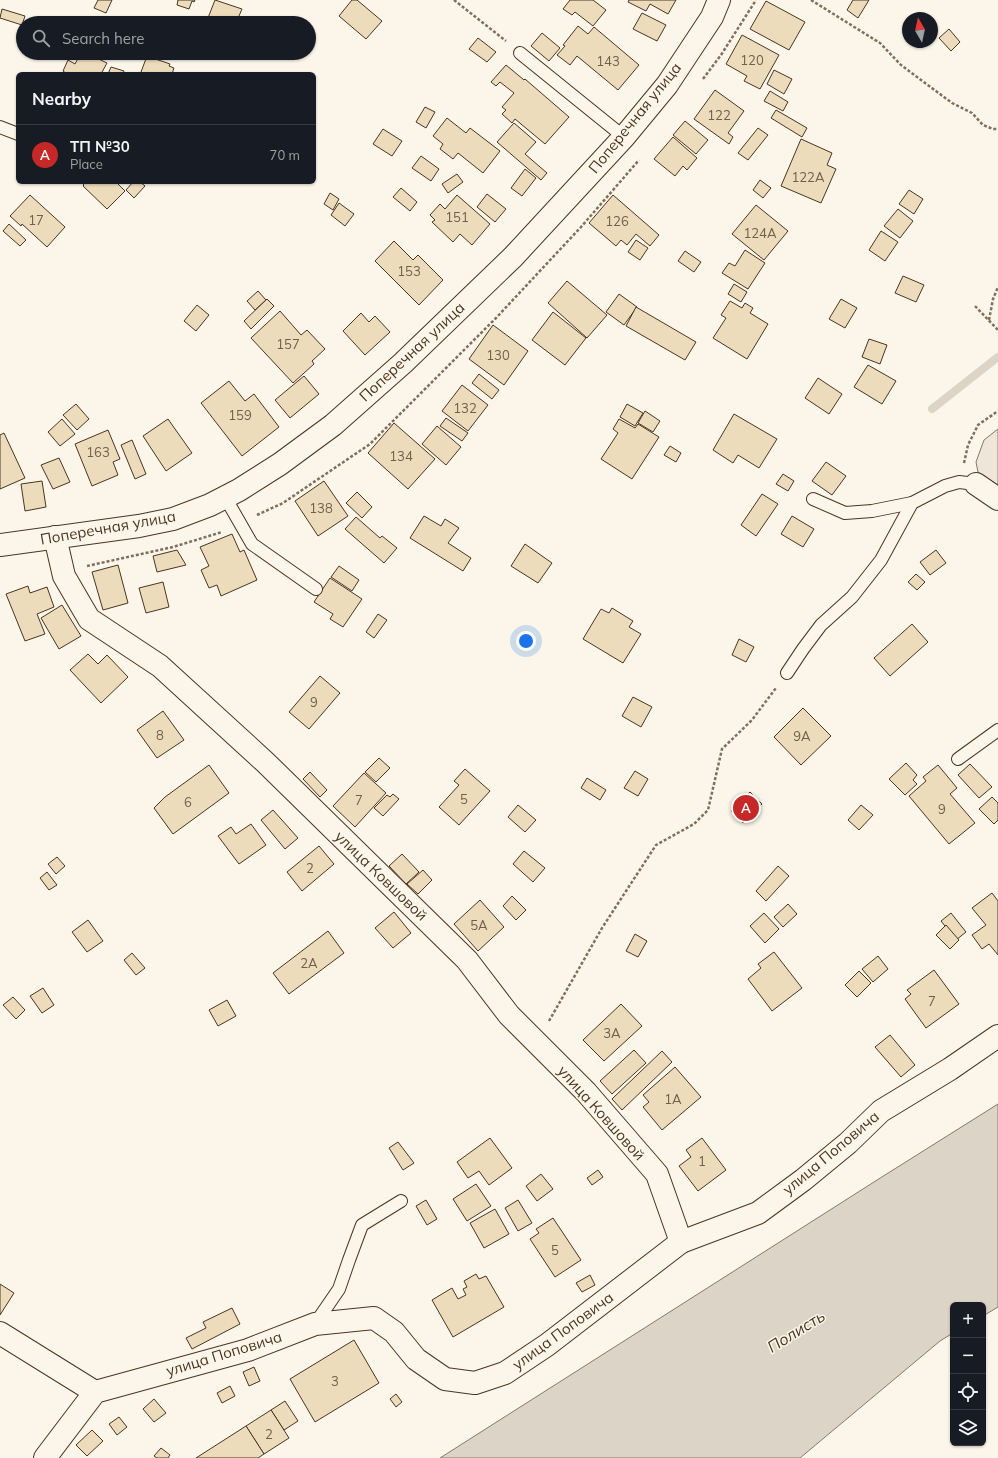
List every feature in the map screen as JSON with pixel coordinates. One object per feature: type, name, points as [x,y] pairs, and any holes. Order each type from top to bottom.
[{"type":"street","name":"Поперечная улица","points":[[0,545],[138,526],[173,519],[210,505],[225,497],[280,464],[333,425],[403,363],[513,257],[624,137],[667,84],[712,17],[719,0]]},
{"type":"street","points":[[967,483],[998,499]]},
{"type":"street","name":"улица Ковшовой","points":[[56,537],[64,576],[89,619],[160,666],[265,762],[467,960],[509,1015],[536,1044],[586,1092],[656,1174],[681,1242]]},
{"type":"street","name":"улица Поповича","points":[[96,1392],[248,1350],[315,1324],[374,1318],[394,1332],[416,1359],[444,1379],[474,1382],[505,1373],[547,1345],[681,1242],[758,1213],[803,1180],[848,1143],[881,1111],[950,1069],[998,1036]]},
{"type":"street","points":[[0,1333],[96,1392],[45,1458]]},
{"type":"lane","points":[[520,53],[624,137]]},
{"type":"lane","points":[[0,127],[16,133]]},
{"type":"lane","points":[[813,499],[845,513],[912,503],[945,486],[967,483]]},
{"type":"lane","points":[[225,497],[252,544],[316,589]]},
{"type":"lane","points":[[787,673],[821,625],[852,597],[881,560],[912,503]]},
{"type":"lane","points":[[958,759],[998,730]]},
{"type":"lane","points":[[315,1324],[339,1289],[348,1260],[362,1225],[401,1201]]},
{"type":"path","points":[[454,0],[520,53]]},
{"type":"path","points":[[811,0],[880,43],[901,65],[952,103],[972,113],[983,125],[993,129],[998,129]]},
{"type":"path","points":[[989,320],[993,299],[998,288]]},
{"type":"path","points":[[975,306],[998,330]]},
{"type":"path","points":[[967,483],[968,445],[978,425],[998,411]]},
{"type":"path","points":[[536,1044],[602,928],[656,845],[694,824],[708,810],[722,749],[752,720],[787,673]]},
{"type":"shaded area","points":[[998,429],[998,485],[978,472],[976,462],[984,440]]},
{"type":"water","name":"Полисть","points":[[998,1104],[998,1307],[986,1314],[986,1302],[950,1302],[950,1335],[940,1341],[800,1458],[440,1458]]},
{"type":"building","points":[[98,0],[112,0],[106,13],[94,8]]},
{"type":"building","points":[[178,0],[195,0],[194,2],[192,1],[189,9],[177,5]]},
{"type":"building","points":[[215,0],[242,9],[239,16],[209,16]]},
{"type":"building","points":[[352,0],[357,0],[382,21],[366,39],[339,16]]},
{"type":"building","points":[[570,0],[593,0],[606,10],[593,26],[575,12],[572,15],[563,9]]},
{"type":"building","points":[[629,0],[676,0],[668,14],[650,4],[646,11],[628,2]]},
{"type":"building","points":[[853,0],[869,0],[858,18],[847,10]]},
{"type":"building","points":[[766,1],[805,22],[789,50],[750,29]]},
{"type":"building","points":[[2,9],[25,16],[16,16],[16,23],[0,18]]},
{"type":"building","points":[[642,13],[666,25],[657,41],[633,29]]},
{"type":"building","points":[[578,26],[588,34],[594,27],[639,65],[618,90],[577,56],[570,65],[557,55],[565,46],[563,45]]},
{"type":"building","points":[[949,29],[960,42],[951,51],[939,38]]},
{"type":"building","points":[[542,33],[560,48],[549,61],[531,46]]},
{"type":"building","points":[[742,35],[779,55],[760,89],[744,81],[747,76],[726,64]]},
{"type":"building","points":[[478,38],[496,52],[487,62],[469,49]]},
{"type":"building","points":[[68,60],[75,64],[77,60],[101,60],[107,63],[102,72],[63,71]]},
{"type":"building","points":[[146,60],[158,60],[170,64],[169,66],[174,68],[173,72],[141,72]]},
{"type":"building","points":[[506,65],[524,80],[525,79],[569,117],[545,144],[515,119],[512,123],[502,114],[506,110],[502,107],[514,93],[500,82],[496,86],[491,82]]},
{"type":"building","points":[[111,67],[124,71],[124,72],[109,72]]},
{"type":"building","points":[[774,70],[792,79],[784,94],[767,84]]},
{"type":"building","points":[[715,90],[744,111],[728,133],[733,137],[729,144],[694,119]]},
{"type":"building","points":[[770,91],[788,102],[783,111],[764,101]]},
{"type":"building","points":[[425,107],[435,112],[426,128],[416,122]]},
{"type":"building","points":[[776,110],[807,128],[802,137],[771,118]]},
{"type":"building","points":[[447,118],[466,133],[470,128],[500,151],[483,173],[458,153],[453,159],[440,149],[443,144],[433,136]]},
{"type":"building","points":[[685,121],[708,140],[696,154],[673,135]]},
{"type":"building","points":[[514,123],[536,142],[525,154],[547,173],[541,180],[497,142]]},
{"type":"building","points":[[758,128],[768,135],[748,160],[738,153]]},
{"type":"building","points":[[383,129],[402,141],[392,156],[373,144]]},
{"type":"building","points":[[673,137],[697,158],[687,170],[683,166],[675,176],[654,159]]},
{"type":"building","points":[[801,139],[832,153],[827,165],[836,169],[821,203],[781,186]]},
{"type":"building","points":[[421,156],[439,169],[431,181],[412,168]]},
{"type":"building","points":[[525,169],[536,178],[522,196],[511,188]]},
{"type":"building","points":[[457,174],[463,182],[448,193],[442,184]]},
{"type":"building","points":[[760,180],[771,188],[763,198],[753,190]]},
{"type":"building","points":[[83,184],[118,184],[125,191],[107,209],[83,186]]},
{"type":"building","points":[[131,184],[142,184],[145,186],[134,198],[126,190]]},
{"type":"building","points":[[401,188],[417,202],[410,211],[393,197]]},
{"type":"building","points":[[909,190],[923,199],[914,214],[899,204]]},
{"type":"building","points":[[330,193],[339,199],[333,210],[324,204]]},
{"type":"building","points":[[487,194],[506,209],[495,222],[477,207]]},
{"type":"building","points":[[30,195],[65,227],[47,247],[22,224],[21,226],[10,216]]},
{"type":"building","points":[[457,195],[490,224],[472,245],[460,234],[453,242],[432,222],[435,220],[430,215],[440,204],[445,209]]},
{"type":"building","points":[[613,195],[659,235],[650,246],[636,234],[627,245],[621,240],[616,246],[589,223]]},
{"type":"building","points":[[339,203],[354,214],[345,226],[331,215]]},
{"type":"building","points":[[756,205],[788,231],[764,260],[732,234]]},
{"type":"building","points":[[898,209],[913,221],[900,238],[884,226]]},
{"type":"building","points":[[9,224],[26,240],[20,246],[3,231]]},
{"type":"building","points":[[881,231],[898,242],[885,261],[869,250]]},
{"type":"building","points":[[636,240],[648,248],[640,260],[628,252]]},
{"type":"building","points":[[394,241],[413,260],[418,255],[443,280],[419,305],[375,261]]},
{"type":"building","points":[[745,250],[765,263],[748,289],[722,273],[729,263],[735,266]]},
{"type":"building","points":[[685,251],[701,262],[694,272],[678,261]]},
{"type":"building","points":[[903,276],[924,285],[916,302],[895,293]]},
{"type":"building","points":[[567,281],[607,315],[587,338],[548,303]]},
{"type":"building","points":[[734,284],[747,292],[741,302],[728,294]]},
{"type":"building","points":[[258,291],[266,300],[255,310],[247,301]]},
{"type":"building","points":[[619,294],[637,307],[624,325],[606,312]]},
{"type":"building","points":[[267,299],[274,306],[251,329],[244,321]]},
{"type":"building","points":[[841,299],[857,308],[845,328],[829,319]]},
{"type":"building","points":[[730,301],[742,308],[745,303],[753,308],[750,313],[768,324],[747,359],[713,338],[726,318],[721,315]]},
{"type":"building","points":[[197,305],[209,315],[196,331],[184,321]]},
{"type":"building","points":[[636,307],[696,342],[685,360],[626,326]]},
{"type":"building","points":[[280,311],[301,335],[307,330],[325,349],[312,361],[314,364],[293,383],[251,338]]},
{"type":"building","points":[[553,312],[586,338],[565,365],[532,340]]},
{"type":"building","points":[[361,313],[369,322],[375,316],[390,332],[365,355],[343,331]]},
{"type":"building","points":[[493,325],[528,351],[504,385],[469,359]]},
{"type":"building","points":[[869,339],[887,345],[880,364],[862,357]]},
{"type":"building","points":[[868,365],[896,381],[882,404],[854,387]]},
{"type":"building","points":[[479,374],[499,390],[492,399],[472,383]]},
{"type":"building","points":[[304,376],[319,394],[290,418],[275,400]]},
{"type":"building","points":[[818,378],[842,394],[829,414],[805,398]]},
{"type":"building","points":[[229,381],[245,401],[254,394],[279,427],[242,456],[201,403]]},
{"type":"building","points":[[462,385],[488,405],[468,431],[442,411]]},
{"type":"building","points":[[76,404],[89,419],[77,430],[63,415]]},
{"type":"building","points":[[627,404],[643,413],[635,426],[620,417]]},
{"type":"building","points":[[645,411],[660,421],[653,432],[638,423]]},
{"type":"building","points":[[734,414],[777,439],[759,468],[738,455],[733,463],[713,450]]},
{"type":"building","points":[[446,418],[468,433],[462,441],[440,426]]},
{"type":"building","points":[[62,419],[75,434],[60,446],[48,432]]},
{"type":"building","points":[[168,419],[192,453],[166,471],[143,436]]},
{"type":"building","points":[[619,419],[635,428],[638,424],[659,437],[632,479],[601,459],[618,433],[613,429]]},
{"type":"building","points":[[394,423],[435,459],[408,489],[368,453]]},
{"type":"building","points":[[437,426],[461,447],[446,465],[422,444]]},
{"type":"building","points":[[108,430],[120,459],[113,462],[118,475],[92,486],[75,444]]},
{"type":"building","points":[[4,433],[25,478],[0,489],[0,435]]},
{"type":"building","points":[[132,440],[146,474],[135,479],[121,445]]},
{"type":"building","points":[[670,446],[681,453],[676,462],[664,455]]},
{"type":"building","points":[[59,458],[70,482],[53,489],[41,465]]},
{"type":"building","points":[[826,462],[846,476],[832,495],[812,481]]},
{"type":"building","points":[[783,474],[794,481],[788,491],[776,484]]},
{"type":"building","points":[[42,481],[46,507],[25,511],[21,484]]},
{"type":"building","points":[[324,481],[348,516],[318,536],[295,501]]},
{"type":"building","points":[[357,492],[372,507],[362,518],[346,503]]},
{"type":"building","points":[[762,494],[778,504],[756,536],[741,525]]},
{"type":"building","points":[[424,516],[441,526],[445,519],[459,528],[448,543],[471,558],[463,571],[410,538]]},
{"type":"building","points":[[792,516],[814,529],[803,547],[781,534]]},
{"type":"building","points":[[356,517],[380,538],[382,536],[397,548],[384,563],[345,529]]},
{"type":"building","points":[[232,534],[240,552],[244,550],[257,580],[221,596],[217,585],[209,588],[201,570],[209,566],[200,547]]},
{"type":"building","points":[[525,544],[552,563],[538,583],[511,566]]},
{"type":"building","points":[[177,550],[186,565],[157,572],[153,556]]},
{"type":"building","points":[[936,550],[946,563],[930,575],[920,562]]},
{"type":"building","points":[[118,565],[128,603],[103,610],[92,572]]},
{"type":"building","points":[[339,566],[359,580],[352,591],[331,577]]},
{"type":"building","points":[[916,574],[925,582],[917,590],[908,582]]},
{"type":"building","points":[[330,578],[362,599],[343,627],[330,619],[333,614],[314,602]]},
{"type":"building","points":[[163,582],[169,607],[146,613],[139,588]]},
{"type":"building","points":[[28,586],[30,593],[47,587],[54,607],[37,614],[45,634],[25,641],[6,594]]},
{"type":"building","points":[[62,605],[81,636],[59,649],[41,618]]},
{"type":"building","points":[[612,608],[633,621],[629,627],[641,634],[623,663],[583,639],[601,609],[609,613]]},
{"type":"building","points":[[378,614],[387,620],[374,638],[366,632]]},
{"type":"building","points":[[912,624],[928,642],[890,676],[874,658]]},
{"type":"building","points":[[739,639],[754,647],[746,662],[732,655]]},
{"type":"building","points":[[88,654],[98,664],[107,655],[128,677],[101,703],[70,670]]},
{"type":"building","points":[[320,676],[340,693],[309,729],[289,712]]},
{"type":"building","points":[[633,697],[652,707],[641,727],[622,716]]},
{"type":"building","points":[[803,708],[831,736],[801,765],[774,737]]},
{"type":"building","points":[[163,711],[184,740],[157,758],[137,730]]},
{"type":"building","points":[[379,758],[390,768],[376,782],[365,772]]},
{"type":"building","points":[[906,763],[917,775],[913,780],[917,784],[905,795],[889,779]]},
{"type":"building","points":[[970,764],[992,787],[979,798],[958,775]]},
{"type":"building","points":[[209,765],[229,793],[173,834],[154,808],[165,797]]},
{"type":"building","points":[[938,765],[957,788],[950,794],[975,823],[949,844],[909,796],[926,781],[923,777]]},
{"type":"building","points":[[465,769],[490,791],[459,825],[439,807],[459,785],[454,781]]},
{"type":"building","points":[[635,771],[648,779],[638,796],[624,788]]},
{"type":"building","points":[[310,772],[327,790],[320,797],[303,779]]},
{"type":"building","points":[[364,773],[386,793],[355,827],[333,806]]},
{"type":"building","points":[[587,778],[606,790],[600,800],[581,788]]},
{"type":"building","points":[[750,792],[762,804],[743,823],[731,811]]},
{"type":"building","points":[[393,794],[399,799],[383,816],[374,808],[387,795],[390,797]]},
{"type":"building","points":[[992,797],[998,803],[998,820],[994,824],[979,809]]},
{"type":"building","points":[[518,805],[536,820],[525,832],[508,817]]},
{"type":"building","points":[[861,805],[873,815],[859,830],[848,820]]},
{"type":"building","points":[[273,810],[298,838],[285,849],[261,820]]},
{"type":"building","points":[[251,824],[266,845],[239,864],[218,836],[231,827],[236,834]]},
{"type":"building","points":[[319,846],[334,864],[302,891],[287,872]]},
{"type":"building","points":[[524,851],[545,868],[533,882],[513,864]]},
{"type":"building","points":[[402,854],[419,872],[406,884],[389,866]]},
{"type":"building","points":[[57,857],[65,866],[56,874],[48,864]]},
{"type":"building","points":[[778,866],[789,876],[766,901],[756,891]]},
{"type":"building","points":[[423,870],[432,880],[418,894],[407,884]]},
{"type":"building","points":[[47,872],[57,885],[49,890],[40,878]]},
{"type":"building","points":[[992,893],[998,901],[998,955],[989,944],[982,949],[972,935],[986,925],[972,908]]},
{"type":"building","points":[[512,896],[526,910],[516,920],[503,906]]},
{"type":"building","points":[[480,900],[504,927],[478,951],[454,924]]},
{"type":"building","points":[[788,904],[797,914],[783,927],[774,917]]},
{"type":"building","points":[[394,912],[411,933],[393,948],[375,928]]},
{"type":"building","points":[[764,913],[779,929],[765,943],[750,926]]},
{"type":"building","points":[[951,913],[966,932],[956,940],[941,921]]},
{"type":"building","points":[[88,920],[103,941],[87,952],[72,932]]},
{"type":"building","points":[[946,925],[959,940],[950,949],[936,935]]},
{"type":"building","points":[[328,931],[344,953],[289,994],[273,973]]},
{"type":"building","points":[[635,934],[647,941],[638,957],[626,951]]},
{"type":"building","points":[[774,952],[802,988],[772,1011],[748,979],[761,968],[758,964]]},
{"type":"building","points":[[132,953],[145,968],[136,975],[124,960]]},
{"type":"building","points":[[878,956],[888,969],[873,982],[862,969]]},
{"type":"building","points":[[934,970],[959,1004],[926,1028],[905,999],[911,994],[907,990]]},
{"type":"building","points":[[859,971],[871,983],[857,997],[845,985]]},
{"type":"building","points":[[43,988],[54,1005],[42,1013],[30,996]]},
{"type":"building","points":[[13,997],[25,1010],[16,1019],[3,1005]]},
{"type":"building","points":[[227,1000],[236,1016],[218,1026],[209,1010]]},
{"type":"building","points":[[621,1004],[642,1026],[604,1061],[583,1040]]},
{"type":"building","points":[[890,1035],[915,1065],[901,1077],[875,1047]]},
{"type":"building","points":[[634,1050],[646,1063],[612,1094],[600,1081]]},
{"type":"building","points":[[662,1051],[672,1062],[622,1110],[612,1099]]},
{"type":"building","points":[[675,1067],[701,1097],[662,1130],[643,1107],[649,1102],[643,1095]]},
{"type":"building","points":[[490,1138],[512,1168],[489,1185],[479,1171],[468,1178],[457,1162]]},
{"type":"building","points":[[702,1138],[726,1170],[698,1191],[679,1166],[691,1157],[686,1150]]},
{"type":"building","points":[[398,1142],[414,1163],[403,1170],[389,1148]]},
{"type":"building","points":[[598,1170],[603,1177],[592,1185],[587,1178]]},
{"type":"building","points":[[541,1174],[553,1189],[537,1201],[526,1186]]},
{"type":"building","points":[[476,1184],[491,1206],[467,1221],[453,1199]]},
{"type":"building","points":[[426,1200],[437,1219],[427,1225],[416,1206]]},
{"type":"building","points":[[518,1200],[532,1223],[518,1231],[505,1208]]},
{"type":"building","points":[[495,1209],[509,1234],[484,1248],[470,1223]]},
{"type":"building","points":[[553,1218],[581,1260],[555,1277],[530,1239],[539,1233],[536,1229]]},
{"type":"building","points":[[476,1274],[479,1279],[486,1276],[504,1307],[453,1337],[432,1300],[452,1288],[458,1299],[466,1295],[463,1289],[467,1287],[464,1281]]},
{"type":"building","points":[[590,1275],[595,1285],[582,1292],[576,1283]]},
{"type":"building","points":[[0,1284],[14,1293],[0,1315]]},
{"type":"building","points":[[232,1308],[240,1324],[192,1349],[186,1338],[206,1328],[203,1322]]},
{"type":"building","points":[[354,1340],[379,1383],[315,1422],[290,1379]]},
{"type":"building","points":[[254,1367],[260,1381],[249,1386],[243,1372]]},
{"type":"building","points":[[230,1386],[235,1396],[222,1403],[217,1393]]},
{"type":"building","points":[[396,1394],[402,1402],[396,1407],[390,1399]]},
{"type":"building","points":[[154,1399],[166,1413],[154,1422],[143,1409]]},
{"type":"building","points":[[285,1401],[298,1421],[284,1430],[271,1410]]},
{"type":"building","points":[[271,1410],[289,1438],[264,1454],[246,1426]]},
{"type":"building","points":[[119,1417],[127,1427],[117,1435],[109,1424]]},
{"type":"building","points":[[246,1426],[264,1454],[258,1458],[196,1458]]},
{"type":"building","points":[[92,1430],[103,1441],[87,1456],[76,1445]]},
{"type":"building","points":[[161,1448],[170,1455],[168,1458],[157,1458],[154,1456]]},
{"type":"waterway","points":[[932,409],[998,357]]},
{"type":"place","name":"ТП №30","points":[[746,808]]}]
